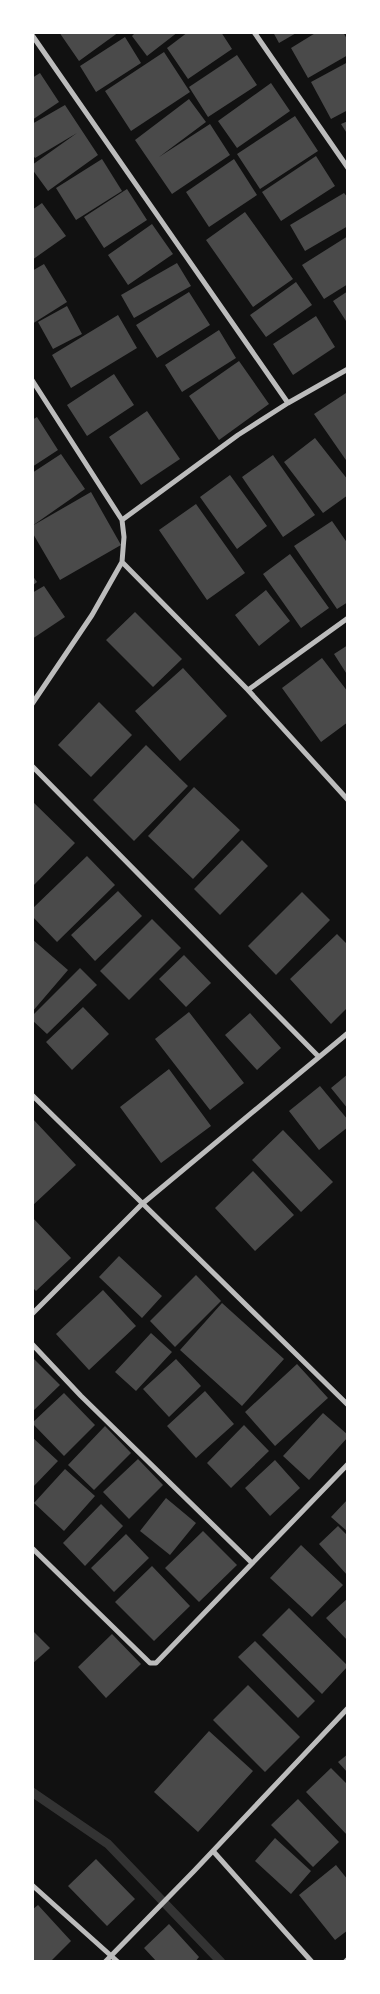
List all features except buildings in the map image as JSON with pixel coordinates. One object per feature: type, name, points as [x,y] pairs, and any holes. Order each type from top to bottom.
[{"type":"street","points":[[254,32],[348,168]]},
{"type":"street","points":[[33,34],[288,403]]},
{"type":"street","points":[[122,520],[238,435],[288,403],[348,369]]},
{"type":"street","points":[[32,380],[122,520],[124,537],[122,562],[92,615],[32,704]]},
{"type":"street","points":[[122,562],[248,690],[348,800]]},
{"type":"street","points":[[248,690],[348,618]]},
{"type":"street","points":[[32,766],[319,1057]]},
{"type":"street","points":[[32,1314],[142,1204],[348,1033]]},
{"type":"street","points":[[32,1095],[348,1405]]},
{"type":"street","points":[[32,1344],[81,1396],[252,1563]]},
{"type":"street","points":[[32,1548],[153,1664],[348,1464]]},
{"type":"street","points":[[105,1962],[176,1890],[348,1708]]},
{"type":"street","points":[[213,1851],[312,1962]]},
{"type":"street","points":[[32,1885],[118,1962]]},
{"type":"waterway","points":[[32,1792],[108,1844],[221,1962]]}]
